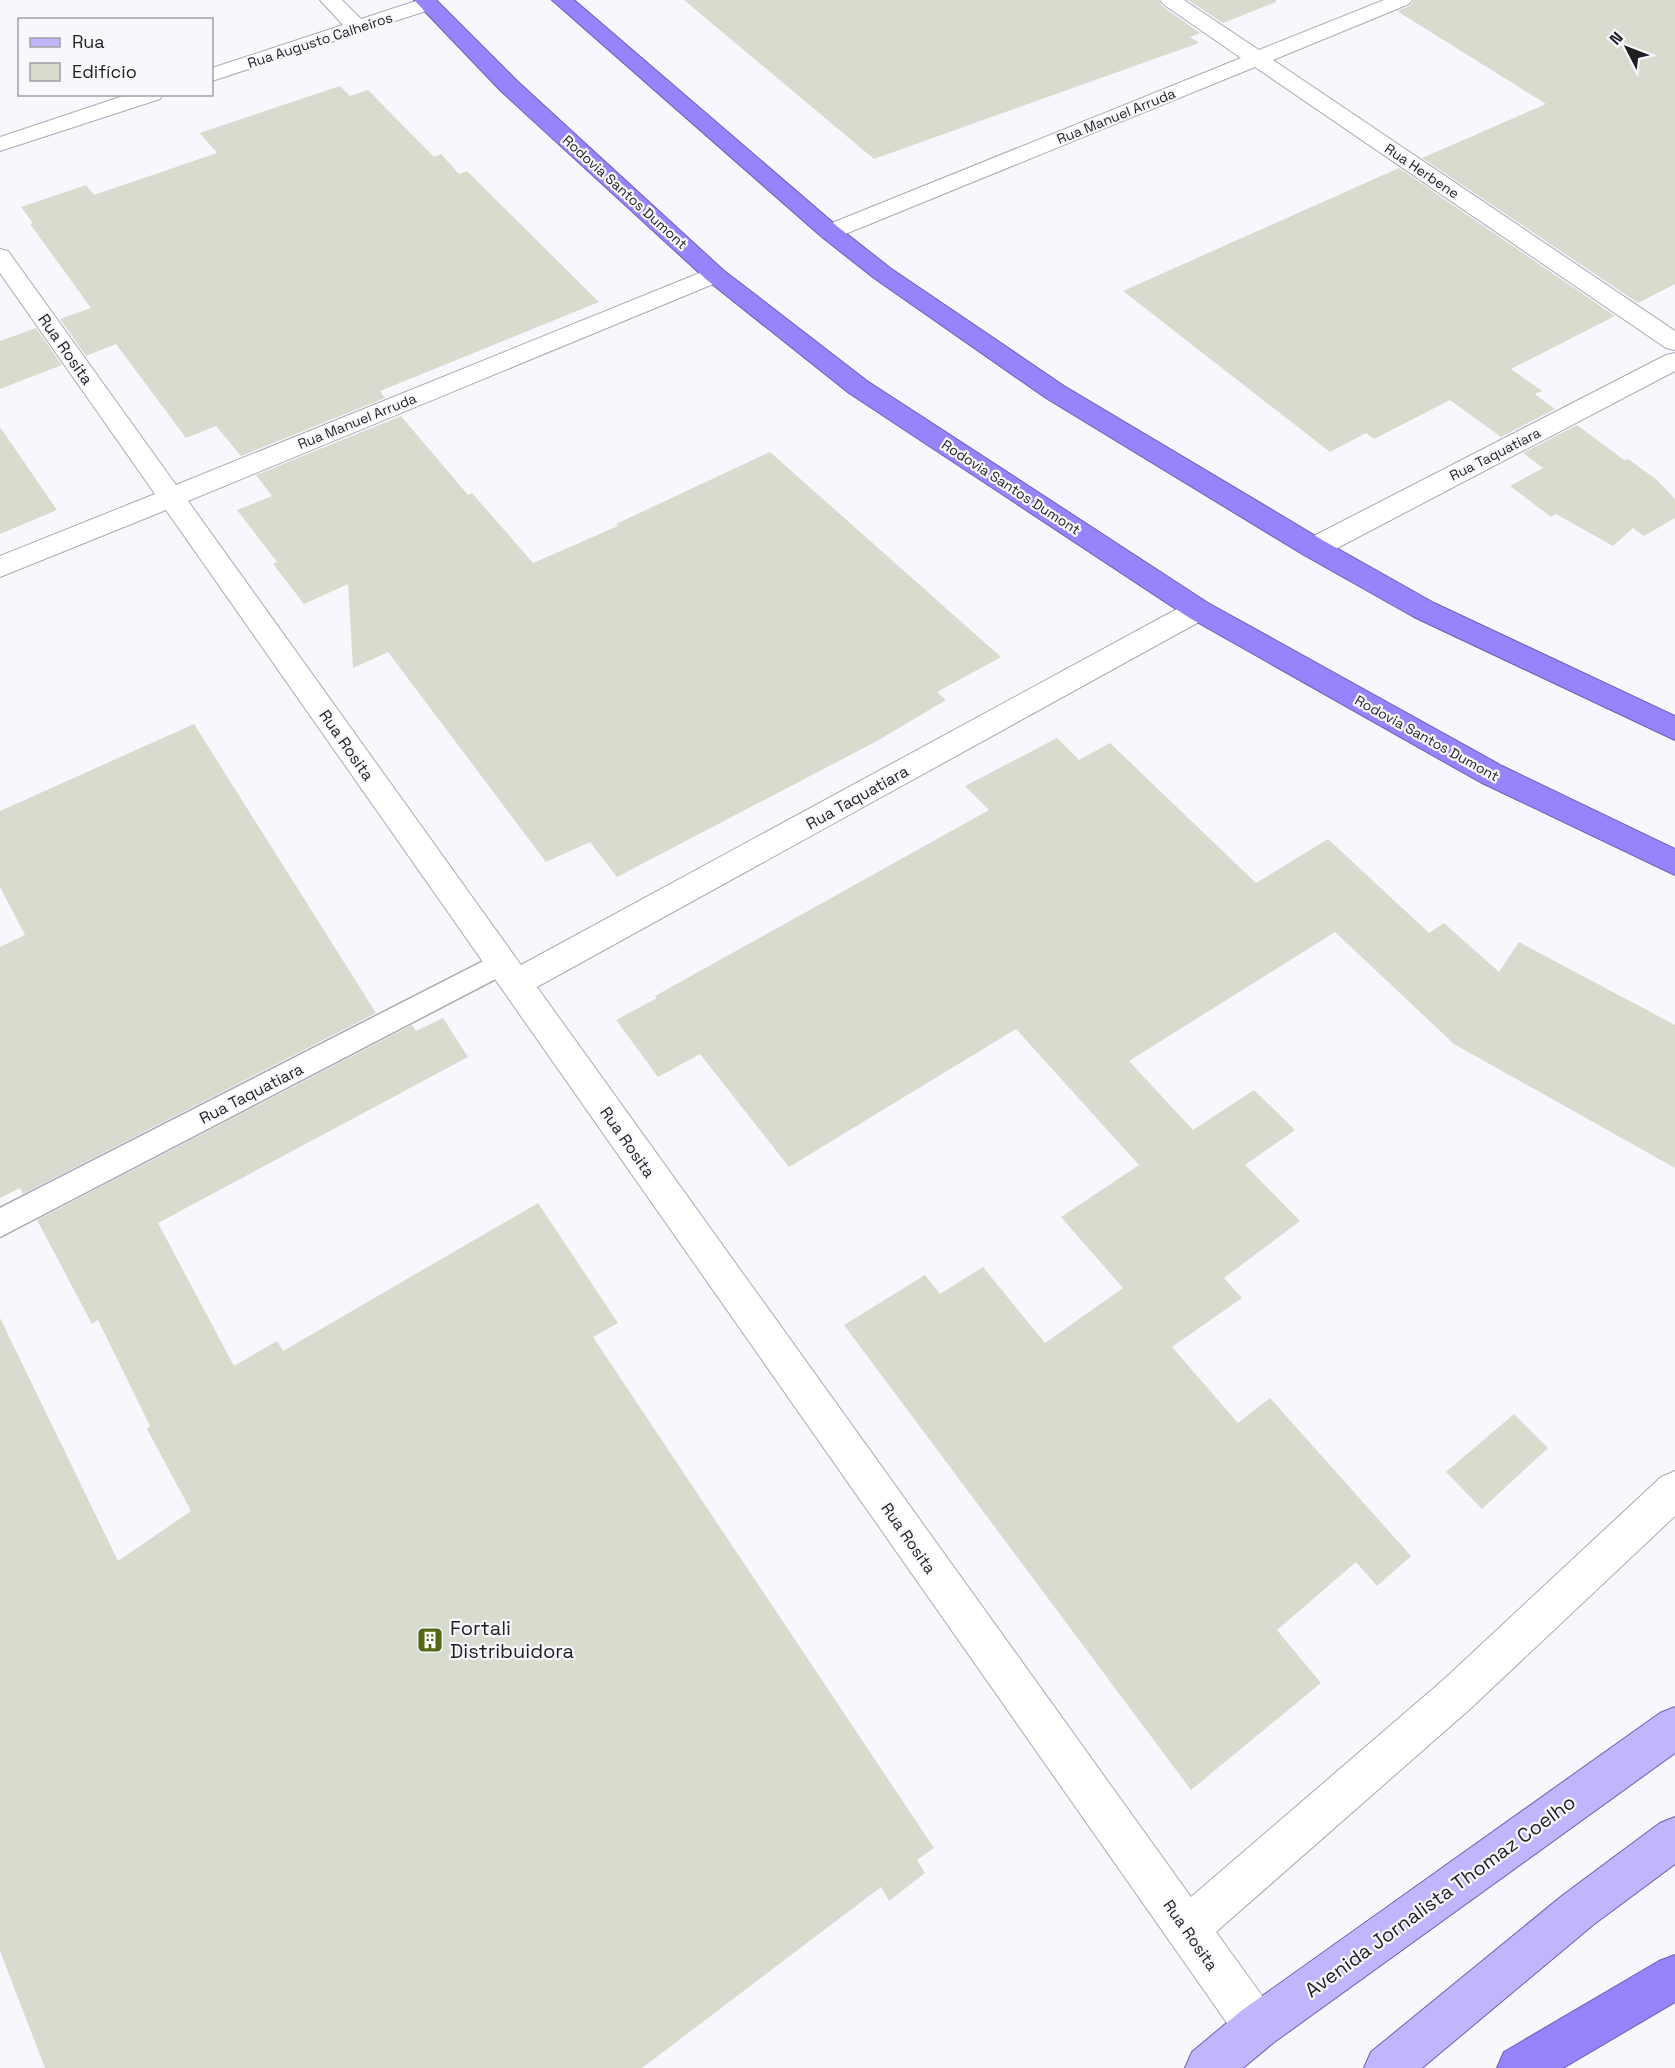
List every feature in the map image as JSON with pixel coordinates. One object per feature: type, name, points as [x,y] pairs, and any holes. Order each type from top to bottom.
[{"type":"highway","points":[[562,0],[830,232],[882,273],[1055,392],[1314,548],[1424,609],[1675,729]]},
{"type":"highway","name":"Rodovia Santos Dumont","points":[[426,2],[509,86],[715,275],[858,387],[1198,610],[1491,774],[1675,863]]},
{"type":"highway","points":[[1520,2068],[1675,1977]]},
{"type":"main road","name":"Avenida Jornalista Thomaz Coelho","points":[[1208,2068],[1257,2027],[1675,1728]]},
{"type":"main road","points":[[1387,2068],[1578,1910],[1675,1838]]},
{"type":"street","points":[[330,0],[357,27]]},
{"type":"street","name":"Rua Herbene","points":[[1170,0],[1675,342]]},
{"type":"street","name":"Rua Manuel Arruda","points":[[830,232],[1402,0]]},
{"type":"street","name":"Rua Augusto Calheiros","points":[[213,75],[426,2]]},
{"type":"street","points":[[0,144],[146,96]]},
{"type":"street","name":"Rua Rosita","points":[[0,256],[1257,2027]]},
{"type":"street","name":"Rua Manuel Arruda","points":[[0,567],[715,275]]},
{"type":"street","name":"Rua Taquatiara","points":[[1314,548],[1675,361]]},
{"type":"street","name":"Rua Taquatiara","points":[[508,973],[1198,610]]},
{"type":"street","points":[[1187,1929],[1456,1695],[1675,1490]]},
{"type":"lane","name":"Rua Taquatiara","points":[[0,1223],[508,973]]},
{"type":"building","points":[[684,0],[1158,0],[1162,6],[1200,33],[1190,37],[1199,43],[874,159]]},
{"type":"building","points":[[1188,0],[1276,0],[1276,2],[1223,23]]},
{"type":"building","points":[[1414,0],[1675,0],[1675,284],[1638,303],[1422,158],[1546,104],[1397,11],[1410,6]]},
{"type":"building","points":[[340,86],[350,96],[368,90],[434,157],[441,154],[459,174],[467,171],[599,302],[380,391],[385,398],[241,456],[216,426],[186,438],[116,344],[86,356],[60,319],[91,308],[30,224],[33,223],[21,207],[86,185],[94,195],[217,153],[200,133]]},
{"type":"building","points":[[1399,168],[1615,316],[1511,369],[1542,391],[1535,394],[1555,409],[1501,437],[1450,400],[1374,439],[1366,433],[1330,452],[1123,291]]},
{"type":"building","points":[[36,328],[62,365],[0,389],[0,341]]},
{"type":"building","points":[[401,416],[468,495],[472,493],[533,563],[618,526],[616,524],[770,452],[1001,657],[937,692],[946,700],[877,741],[617,877],[590,842],[546,862],[388,652],[353,668],[348,584],[304,604],[273,564],[277,562],[237,510],[272,496],[256,475]]},
{"type":"building","points":[[1577,425],[1624,460],[1628,459],[1657,480],[1675,499],[1675,518],[1644,536],[1633,528],[1613,546],[1556,514],[1551,517],[1510,486],[1543,468],[1523,453]]},
{"type":"building","points":[[0,427],[57,510],[0,534]]},
{"type":"building","points":[[194,724],[376,1013],[23,1194],[20,1188],[0,1198],[0,947],[25,935],[0,887],[0,811]]},
{"type":"building","points":[[1057,738],[1079,760],[1110,743],[1256,883],[1328,839],[1429,933],[1444,923],[1499,972],[1519,942],[1675,1025],[1675,1168],[1454,1044],[1335,932],[1129,1061],[1193,1130],[1254,1090],[1295,1130],[1245,1165],[1300,1221],[1224,1278],[1242,1298],[1172,1347],[1238,1423],[1270,1398],[1411,1556],[1377,1586],[1356,1562],[1277,1630],[1321,1683],[1191,1790],[844,1325],[925,1275],[940,1294],[983,1267],[1045,1343],[1123,1288],[1061,1217],[1139,1165],[1016,1029],[789,1167],[700,1054],[658,1077],[616,1020],[989,810],[965,786]]},
{"type":"building","name":"Fortali Distribuidora","points":[[443,1018],[468,1057],[158,1223],[234,1366],[277,1341],[283,1351],[538,1203],[618,1323],[593,1337],[934,1848],[917,1860],[925,1873],[889,1901],[881,1887],[642,2068],[45,2068],[0,1951],[0,1318],[118,1561],[191,1511],[147,1429],[150,1426],[98,1320],[92,1324],[37,1220],[412,1025],[416,1031]]},
{"type":"building","points":[[1514,1414],[1548,1448],[1482,1509],[1446,1472]]},
{"type":"place","name":"Fortali Distribuidora","points":[[430,1640]]}]
